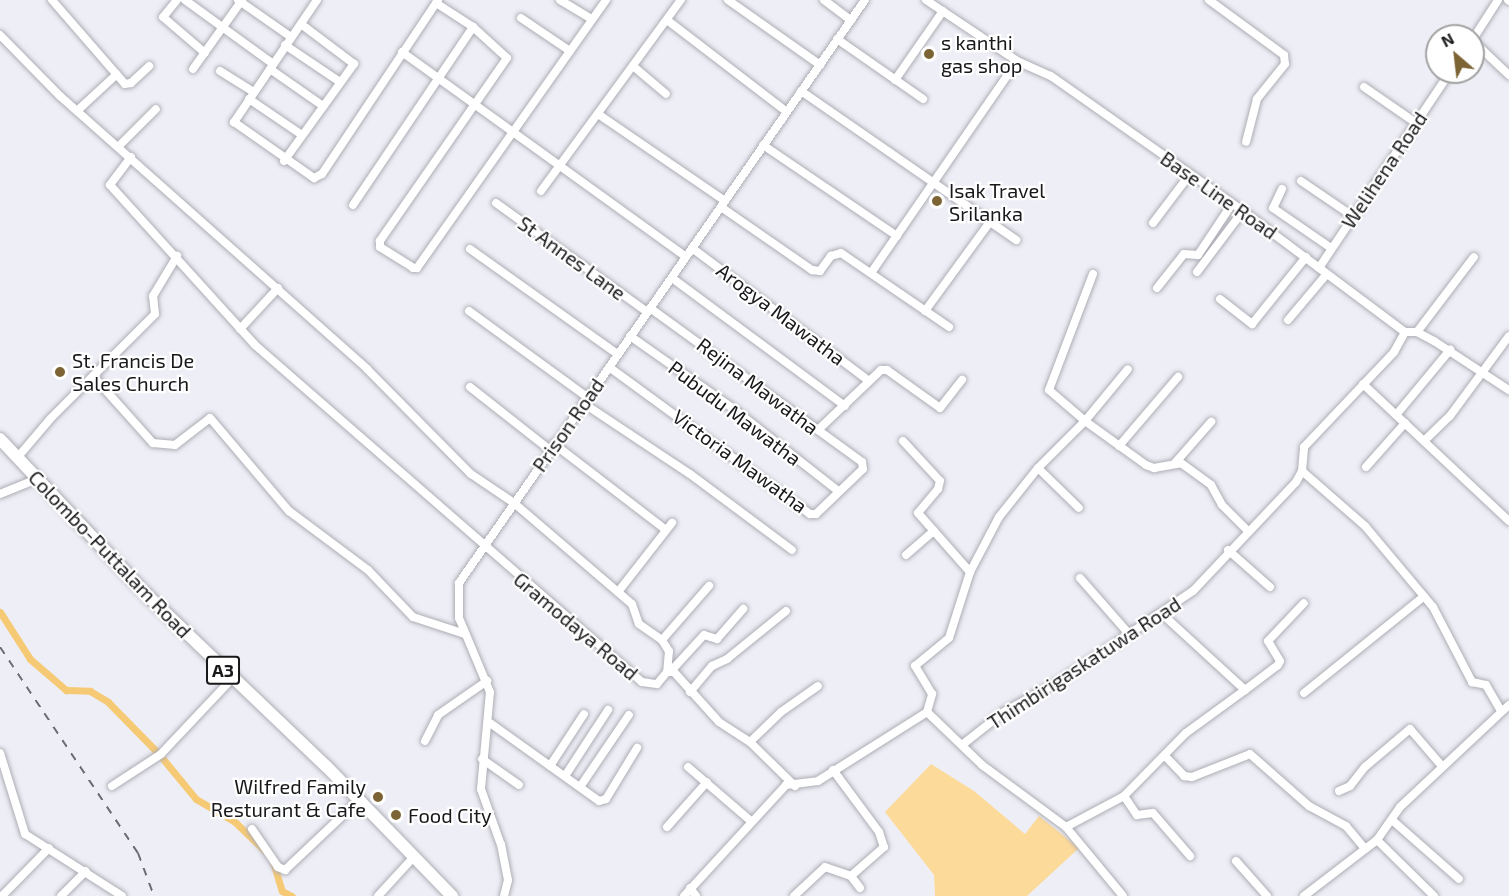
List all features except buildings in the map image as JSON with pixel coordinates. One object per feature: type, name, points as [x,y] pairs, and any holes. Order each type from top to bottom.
[{"type":"highway","name":"Colombo-Puttalam Road","points":[[0,439],[151,599],[310,750],[452,896]]},
{"type":"highway","name":"Colombo-Puttalam Road","points":[[0,449],[228,683],[357,802],[444,896]]},
{"type":"street","points":[[52,0],[128,84],[149,66]]},
{"type":"street","points":[[177,0],[163,17],[205,52]]},
{"type":"street","points":[[185,0],[323,106]]},
{"type":"street","points":[[317,0],[234,122],[284,161],[314,178],[322,174],[437,2],[473,27],[507,58],[380,241],[380,247],[417,267],[606,0]]},
{"type":"street","points":[[560,0],[592,19]]},
{"type":"street","points":[[542,191],[681,0]]},
{"type":"street","points":[[728,0],[820,65]]},
{"type":"street","points":[[824,0],[851,20]]},
{"type":"street","name":"Prison Road","points":[[504,896],[508,880],[501,844],[483,801],[482,759],[490,723],[487,681],[465,634],[457,602],[459,583],[865,0]]},
{"type":"street","name":"Base Line Road","points":[[926,0],[1017,61],[1051,76],[1243,211],[1405,332]]},
{"type":"street","points":[[1209,0],[1284,56],[1285,64],[1257,99],[1246,142]]},
{"type":"street","points":[[1483,24],[1498,0]]},
{"type":"street","points":[[193,69],[240,1],[291,37]]},
{"type":"street","points":[[895,80],[943,11]]},
{"type":"street","points":[[521,18],[570,51]]},
{"type":"street","points":[[667,20],[787,112]]},
{"type":"street","points":[[284,161],[354,61],[301,24]]},
{"type":"street","points":[[353,205],[473,27]]},
{"type":"street","points":[[0,35],[77,111],[367,369],[471,474],[514,503],[632,604],[639,624],[662,640],[669,651],[669,671]]},
{"type":"street","points":[[837,39],[923,99]]},
{"type":"street","points":[[285,45],[340,82]]},
{"type":"street","points":[[402,52],[476,104],[559,168],[686,257]]},
{"type":"street","points":[[1485,52],[1509,75]]},
{"type":"street","points":[[871,273],[1017,61]]},
{"type":"street","points":[[633,66],[666,94]]},
{"type":"street","points":[[220,71],[302,135]]},
{"type":"street","points":[[77,111],[117,74]]},
{"type":"street","name":"Welihena Road","points":[[1319,268],[1351,215],[1442,84]]},
{"type":"street","points":[[1364,87],[1416,123]]},
{"type":"street","points":[[801,91],[1016,240]]},
{"type":"street","points":[[119,146],[156,109]]},
{"type":"street","points":[[598,114],[812,270],[820,271],[836,253],[871,273],[949,327]]},
{"type":"street","points":[[763,145],[897,236]]},
{"type":"street","points":[[131,157],[110,185],[177,256],[240,329],[483,547]]},
{"type":"street","points":[[1154,223],[1190,174]]},
{"type":"street","points":[[1301,181],[1351,215]]},
{"type":"street","points":[[1282,189],[1273,208],[1331,248]]},
{"type":"street","name":"St Annes Lane","points":[[496,203],[649,310]]},
{"type":"street","points":[[1157,288],[1184,254],[1198,255],[1232,204]]},
{"type":"street","points":[[1197,272],[1243,211]]},
{"type":"street","points":[[925,311],[990,222]]},
{"type":"street","name":"Arogya Mawatha","points":[[692,248],[869,381]]},
{"type":"street","points":[[470,249],[618,354]]},
{"type":"street","points":[[17,458],[93,376],[155,314],[153,296],[177,256]]},
{"type":"street","points":[[1220,299],[1252,324],[1306,257]]},
{"type":"street","points":[[1417,332],[1474,257]]},
{"type":"street","points":[[1093,274],[1073,334],[1048,384],[1063,404],[1119,446],[1154,468],[1181,463],[1211,485],[1222,505],[1247,530]]},
{"type":"street","points":[[1288,320],[1326,275]]},
{"type":"street","points":[[672,278],[845,406]]},
{"type":"street","points":[[240,329],[278,288]]},
{"type":"street","name":"Rejina Mawatha","points":[[649,310],[818,430],[864,466]]},
{"type":"street","points":[[469,311],[585,400],[792,550]]},
{"type":"street","points":[[1405,332],[1417,332],[1450,350],[1509,390]]},
{"type":"street","name":"Thimbirigaskatuwa Road","points":[[962,745],[1004,712],[1055,684],[1193,591],[1228,550],[1296,482],[1302,471],[1304,447],[1394,352],[1405,332]]},
{"type":"street","name":"Pubudu Mawatha","points":[[630,336],[731,407],[838,491]]},
{"type":"street","points":[[1424,441],[1450,416],[1509,336]]},
{"type":"street","points":[[1396,415],[1450,350]]},
{"type":"street","name":"Victoria Mawatha","points":[[609,367],[810,514],[816,514],[864,466]]},
{"type":"street","points":[[684,896],[786,785],[795,786],[818,782],[833,770],[927,712],[932,694],[915,666],[950,638],[970,572],[999,518],[1038,468],[1086,421],[1128,369]]},
{"type":"street","points":[[818,430],[869,381],[887,370],[940,408],[962,380]]},
{"type":"street","points":[[93,376],[153,443],[175,445],[210,418],[289,511],[368,570],[413,617],[465,634]]},
{"type":"street","points":[[1119,446],[1178,377]]},
{"type":"street","points":[[1363,384],[1509,521]]},
{"type":"street","points":[[470,387],[552,447],[669,527],[618,592]]},
{"type":"street","points":[[1175,463],[1211,422]]},
{"type":"street","points":[[1366,467],[1405,423]]},
{"type":"street","points":[[903,441],[940,481],[938,489],[918,513],[970,572]]},
{"type":"street","points":[[1038,468],[1079,508]]},
{"type":"street","points":[[1302,471],[1365,526],[1424,596],[1463,658],[1472,682],[1486,686],[1502,711]]},
{"type":"street","points":[[0,494],[30,482]]},
{"type":"street","points":[[906,555],[934,531]]},
{"type":"street","name":"Gramodaya Road","points":[[483,547],[642,682],[657,684],[704,635],[717,639],[743,609]]},
{"type":"street","points":[[1228,550],[1270,587]]},
{"type":"street","points":[[1080,578],[1129,634]]},
{"type":"street","points":[[662,640],[709,586]]},
{"type":"street","points":[[1304,693],[1424,596]]},
{"type":"street","points":[[1066,827],[1124,796],[1174,746],[1278,665],[1280,661],[1268,641],[1304,603]]},
{"type":"street","points":[[690,692],[712,666],[727,659],[786,611]]},
{"type":"street","points":[[1162,614],[1245,690]]},
{"type":"street","name":"Gramodaya Road","points":[[669,671],[719,722],[750,742],[795,786]]},
{"type":"street","points":[[425,741],[438,715],[487,681]]},
{"type":"street","points":[[112,786],[161,754],[228,683]]},
{"type":"street","points":[[750,742],[781,712],[818,686]]},
{"type":"street","points":[[1304,896],[1377,840],[1441,765],[1509,705]]},
{"type":"street","points":[[565,776],[608,710]]},
{"type":"street","points":[[927,712],[982,765],[1066,827],[1123,896]]},
{"type":"street","points":[[550,766],[584,714]]},
{"type":"street","points":[[580,787],[629,715]]},
{"type":"street","points":[[490,723],[599,801],[606,799],[638,748]]},
{"type":"street","points":[[1339,791],[1350,786],[1365,767],[1410,729],[1441,765]]},
{"type":"street","points":[[0,753],[26,834],[122,896]]},
{"type":"street","points":[[1165,756],[1184,776],[1192,777],[1250,754],[1309,806],[1346,826],[1365,849]]},
{"type":"street","points":[[482,759],[519,785]]},
{"type":"street","points":[[688,767],[752,822]]},
{"type":"street","points":[[833,770],[879,832],[884,847],[851,876]]},
{"type":"street","points":[[667,827],[706,782]]},
{"type":"street","points":[[1124,796],[1137,815],[1153,813],[1190,856]]},
{"type":"street","points":[[252,830],[278,867],[285,870],[357,802]]},
{"type":"street","points":[[1392,820],[1459,879]]},
{"type":"street","points":[[1377,840],[1434,896]]},
{"type":"street","points":[[2,896],[49,849]]},
{"type":"street","points":[[378,896],[411,861]]},
{"type":"street","points":[[1236,861],[1267,896]]},
{"type":"street","points":[[794,896],[825,867],[851,876],[860,888]]},
{"type":"street","points":[[61,896],[86,871]]},
{"type":"street","points":[[690,888],[696,896]]},
{"type":"shaded area","points":[[931,764],[974,791],[1025,834],[1039,816],[1079,848],[1027,896],[935,896],[934,875],[885,812]]},
{"type":"waterway","points":[[0,612],[30,659],[66,690],[90,691],[108,702],[156,751]]},
{"type":"waterway","points":[[163,759],[196,799],[235,822],[265,851]]},
{"type":"waterway","points":[[273,862],[282,891],[292,896]]},
{"type":"railway","points":[[0,647],[138,853],[154,896]]},
{"type":"place","name":"s kanthi gas shop","points":[[929,54]]},
{"type":"place","name":"Isak Travel Srilanka","points":[[937,201]]},
{"type":"place","name":"St. Francis De Sales Church","points":[[60,372]]},
{"type":"place","name":"Wilfred Family Resturant & Cafe","points":[[378,797]]},
{"type":"place","name":"Food City","points":[[396,815]]}]
